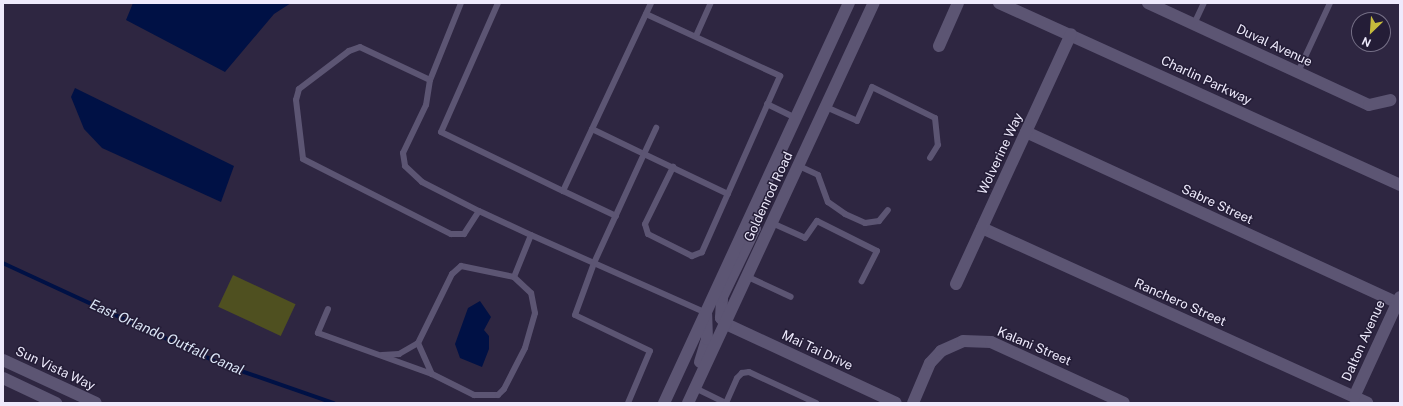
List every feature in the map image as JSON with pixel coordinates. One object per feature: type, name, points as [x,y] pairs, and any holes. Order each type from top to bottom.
[{"type":"street","name":"Goldenrod Road","points":[[664,403],[849,3]]},
{"type":"street","name":"Goldenrod Road","points":[[688,403],[748,277],[874,3]]},
{"type":"street","points":[[939,46],[958,3]]},
{"type":"street","name":"Charlin Parkway","points":[[999,3],[1071,34],[1400,185]]},
{"type":"street","name":"Duval Avenue","points":[[1148,3],[1369,105],[1390,100]]},
{"type":"street","name":"Wolverine Way","points":[[956,284],[1071,34]]},
{"type":"street","name":"Sabre Street","points":[[1026,132],[1398,300]]},
{"type":"street","points":[[726,324],[721,318],[722,297],[755,228],[752,213]]},
{"type":"street","name":"Ranchero Street","points":[[982,228],[1367,403]]},
{"type":"street","name":"Dalton Avenue","points":[[1354,397],[1398,300]]},
{"type":"street","points":[[681,403],[705,350],[708,328],[706,313]]},
{"type":"street","name":"Mai Tai Drive","points":[[726,324],[896,403]]},
{"type":"street","name":"Kalani Street","points":[[913,403],[930,363],[941,351],[963,341],[992,342],[1124,403]]},
{"type":"street","name":"Sun Vista Way","points":[[3,360],[96,403]]},
{"type":"street","points":[[3,378],[56,403]]},
{"type":"lane","points":[[461,3],[430,80],[426,105],[403,153],[405,166],[422,182],[479,211],[706,313]]},
{"type":"lane","points":[[498,3],[441,132],[616,216]]},
{"type":"lane","points":[[563,191],[651,3]]},
{"type":"lane","points":[[696,36],[711,3]]},
{"type":"lane","points":[[1194,24],[1204,3]]},
{"type":"lane","points":[[1298,72],[1330,3]]},
{"type":"lane","points":[[646,14],[780,76],[702,252],[692,256],[648,234],[645,224],[673,167]]},
{"type":"lane","points":[[430,80],[360,47],[349,51],[297,94],[303,158],[451,234],[464,234],[479,211]]},
{"type":"lane","points":[[826,107],[857,121],[872,87],[935,118],[938,145],[930,158]]},
{"type":"lane","points":[[767,104],[796,118]]},
{"type":"lane","points":[[628,403],[650,351],[574,315],[594,263],[656,128]]},
{"type":"lane","points":[[592,129],[673,167],[727,195]]},
{"type":"lane","points":[[799,166],[818,175],[828,202],[845,214],[865,223],[879,221],[888,210]]},
{"type":"lane","points":[[772,223],[805,238],[817,222],[877,251],[862,281]]},
{"type":"lane","points":[[514,278],[531,235]]},
{"type":"lane","points":[[328,309],[318,333],[378,355],[432,374],[474,395],[498,395],[504,389],[525,348],[534,313],[531,293],[514,278],[461,266],[452,274],[418,343],[399,354],[378,355]]},
{"type":"lane","points":[[748,277],[791,297]]},
{"type":"lane","points":[[418,343],[432,374]]},
{"type":"lane","points":[[696,388],[726,403],[737,378],[742,373],[749,372],[816,403]]},
{"type":"shaded area","points":[[133,3],[291,3],[274,14],[225,72],[126,20]]},
{"type":"shaded area","points":[[75,88],[234,166],[221,202],[102,148],[84,129],[71,97]]},
{"type":"shaded area","points":[[233,275],[296,304],[281,336],[218,307]]},
{"type":"shaded area","points":[[480,301],[491,317],[484,330],[489,336],[489,349],[482,367],[460,358],[455,344],[468,308]]},
{"type":"waterway","name":"East Orlando Outfall Canal","points":[[3,263],[224,365],[334,403]]}]
